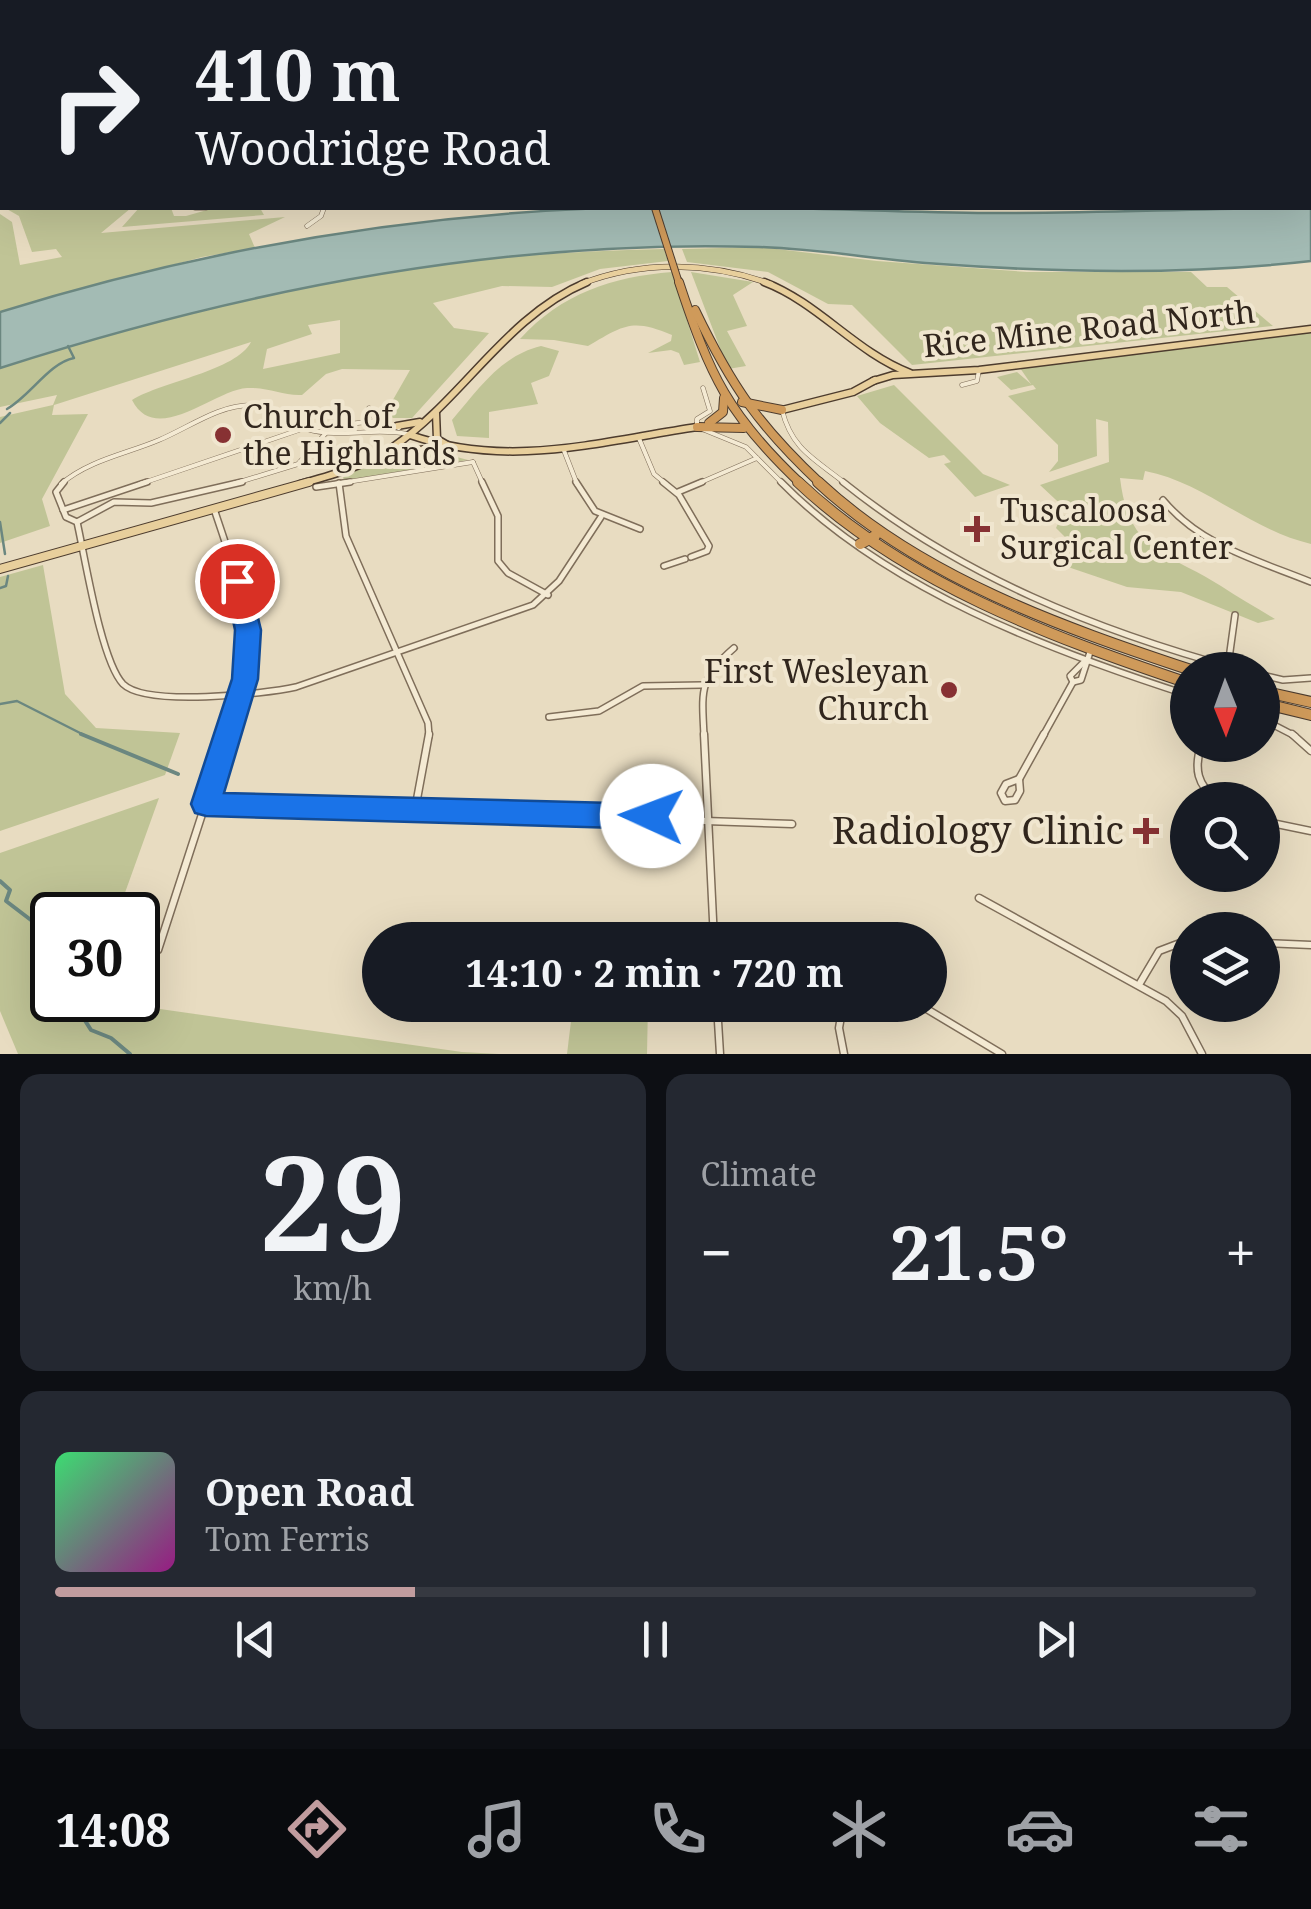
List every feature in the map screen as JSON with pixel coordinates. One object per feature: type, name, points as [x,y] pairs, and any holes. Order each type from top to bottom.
[{"type":"highway","points":[[658,210],[724,398],[747,429],[829,506],[872,537],[967,594],[1091,649],[1170,676]]},
{"type":"highway","points":[[714,367],[761,427],[813,478],[883,530],[1001,596],[1170,663]]},
{"type":"highway","points":[[697,427],[716,420],[723,412],[724,398]]},
{"type":"highway","points":[[744,406],[782,410]]},
{"type":"highway","points":[[761,427],[764,420],[782,410]]},
{"type":"highway","points":[[697,427],[730,424],[747,429]]},
{"type":"highway","points":[[854,524],[871,532],[898,523]]},
{"type":"highway","points":[[860,544],[872,537],[885,536],[906,544]]},
{"type":"highway","points":[[1001,596],[1010,586]]},
{"type":"highway","points":[[1091,649],[1124,648]]},
{"type":"highway","points":[[1280,694],[1311,702]]},
{"type":"highway","points":[[1280,707],[1311,715]]},
{"type":"main road","points":[[380,456],[425,421],[536,310],[581,283],[637,270],[695,268],[762,280],[802,298],[870,356],[910,373]]},
{"type":"main road","name":"Rice Mine Road North","points":[[874,373],[979,370],[1311,329]]},
{"type":"main road","points":[[870,356],[874,373]]},
{"type":"main road","name":"Rice Mine Road North","points":[[782,410],[853,392],[874,373],[890,367]]},
{"type":"main road","points":[[436,410],[437,439],[475,458],[697,427]]},
{"type":"main road","points":[[397,426],[425,421]]},
{"type":"main road","points":[[410,435],[438,448],[462,452]]},
{"type":"main road","points":[[0,569],[214,509],[380,456],[438,448]]},
{"type":"street","points":[[307,226],[323,210]]},
{"type":"street","points":[[962,384],[977,381],[979,370]]},
{"type":"street","points":[[704,388],[710,411],[697,419],[697,427],[710,436],[744,446],[814,510],[860,544],[962,606],[1085,661],[1170,689]]},
{"type":"street","points":[[410,435],[384,428],[326,433],[303,428],[274,408],[258,405],[203,417],[160,440],[103,460],[64,482],[56,492],[66,517],[76,522],[110,662],[124,685],[156,697],[280,691],[510,615],[548,595],[600,518]]},
{"type":"street","points":[[369,408],[376,421]]},
{"type":"street","points":[[782,410],[789,436],[846,486],[898,523],[1010,586],[1102,626],[1184,652]]},
{"type":"street","points":[[63,510],[303,428],[376,421],[397,426],[410,435]]},
{"type":"street","points":[[76,522],[114,502],[151,503],[180,498],[286,470],[298,464],[326,433]]},
{"type":"street","points":[[638,436],[654,474],[677,492],[709,546],[708,551],[664,566]]},
{"type":"street","points":[[563,447],[582,498],[600,518],[640,528]]},
{"type":"street","points":[[316,486],[475,458],[498,516],[498,561],[508,573],[548,595]]},
{"type":"street","points":[[677,492],[757,458]]},
{"type":"street","points":[[339,483],[346,536],[428,723],[429,742],[415,810]]},
{"type":"street","points":[[1163,500],[1174,516],[1190,528],[1242,556],[1311,582]]},
{"type":"street","points":[[160,944],[242,693],[247,662],[247,616],[214,509]]},
{"type":"street","points":[[1230,652],[1235,615]]},
{"type":"street","points":[[713,922],[702,685],[715,664],[734,648]]},
{"type":"street","points":[[1019,779],[1073,682],[1081,680],[1091,649]]},
{"type":"street","points":[[1280,680],[1311,678]]},
{"type":"street","points":[[550,716],[598,712],[643,686],[702,685]]},
{"type":"street","points":[[1280,728],[1311,751]]},
{"type":"street","points":[[206,804],[792,824]]},
{"type":"street","points":[[1280,825],[1311,831]]},
{"type":"street","points":[[979,898],[1140,983],[1182,1016],[1202,1054]]},
{"type":"street","points":[[1280,943],[1311,945]]},
{"type":"street","points":[[1140,983],[1159,951],[1170,947]]},
{"type":"street","points":[[947,1021],[1002,1054]]},
{"type":"street","points":[[719,1022],[720,1054]]},
{"type":"street","points":[[840,1022],[844,1054]]},
{"type":"green space","points":[[8,210],[129,210],[101,233],[285,217],[249,234],[255,248],[202,257],[0,312],[0,214],[12,222],[20,265],[62,257],[56,249],[32,252],[19,216]]},
{"type":"green space","points":[[137,210],[172,210],[174,216],[186,216],[207,210],[261,210],[264,215],[122,227]]},
{"type":"green space","points":[[760,247],[877,261],[1027,272],[1191,272],[1207,287],[1227,287],[1273,326],[912,365],[852,305],[828,304],[768,272],[687,262],[682,249]]},
{"type":"green space","points":[[664,249],[668,261],[600,269],[552,287],[502,286],[433,303],[454,328],[489,333],[412,418],[393,418],[386,412],[410,370],[342,369],[326,374],[302,395],[247,388],[170,417],[155,418],[142,413],[132,400],[230,361],[251,342],[54,405],[52,415],[88,414],[42,499],[50,526],[0,543],[0,417],[53,405],[57,395],[0,407],[0,368],[169,317],[320,282],[467,261]],"holes":[[[340,320],[340,353],[263,369],[267,349],[312,334],[308,325]]]},
{"type":"green space","points":[[672,272],[700,362],[684,365],[679,353],[671,350],[648,353],[671,341],[672,335],[637,325],[620,329],[588,346],[520,339],[553,310],[589,290],[629,278]]},
{"type":"green space","points":[[691,272],[753,282],[733,295],[747,326],[727,331],[746,366],[728,369]]},
{"type":"green space","points":[[1311,331],[1311,544],[1268,528],[1167,477],[1145,471],[1143,480],[1120,478],[1132,522],[1154,548],[1275,619],[1258,623],[1181,592],[1127,587],[1068,567],[1071,543],[1056,528],[1061,517],[1070,513],[1040,485],[1109,462],[1108,422],[1096,419],[1097,456],[1049,472],[1058,461],[1058,445],[1008,396],[1036,389],[1033,385],[1011,390],[997,377],[1017,372],[1031,384],[1020,368]]},
{"type":"green space","points":[[541,346],[559,351],[549,376],[531,383],[538,404],[489,412],[489,438],[457,436],[452,420],[481,386],[513,358]]},
{"type":"green space","points":[[894,385],[983,474],[1010,485],[975,497],[944,464],[951,462],[944,455],[929,458],[880,423],[857,396]]},
{"type":"green space","points":[[434,451],[468,460],[344,481],[343,476],[398,454]]},
{"type":"green space","points":[[43,565],[65,694],[96,728],[180,733],[165,775],[0,831],[0,577]]},
{"type":"green space","points":[[159,798],[125,892],[30,892],[30,1022],[160,1022],[160,1009],[499,1054],[18,1054],[0,1011],[0,853]]},
{"type":"green space","points":[[571,1022],[648,1022],[647,1054],[567,1054]]},
{"type":"water","points":[[566,210],[1061,213],[1311,210],[1311,261],[1219,269],[1079,271],[940,264],[759,247],[566,251],[470,261],[280,293],[92,340],[0,368],[0,312],[222,255],[373,229]]},
{"type":"waterway","points":[[7,409],[56,366],[74,358],[68,346]]},
{"type":"waterway","points":[[0,423],[10,413]]},
{"type":"waterway","points":[[0,522],[5,554]]},
{"type":"waterway","points":[[0,588],[6,586],[8,576]]},
{"type":"waterway","points":[[0,704],[17,701],[86,736]]},
{"type":"waterway","points":[[81,734],[178,774]]},
{"type":"waterway","points":[[0,881],[10,890],[6,901],[30,919]]},
{"type":"waterway","points":[[86,1022],[91,1030],[111,1038],[130,1054]]},
{"type":"place","name":"Church of the Highlands","points":[[223,435]]},
{"type":"place","name":"Tuscaloosa Surgical Center","points":[[977,529]]},
{"type":"place","name":"First Wesleyan Church","points":[[949,690]]},
{"type":"place","name":"Radiology Clinic","points":[[1146,831]]},
{"type":"route","points":[[237,581],[247,616],[245,679],[206,804],[652,816]]}]
